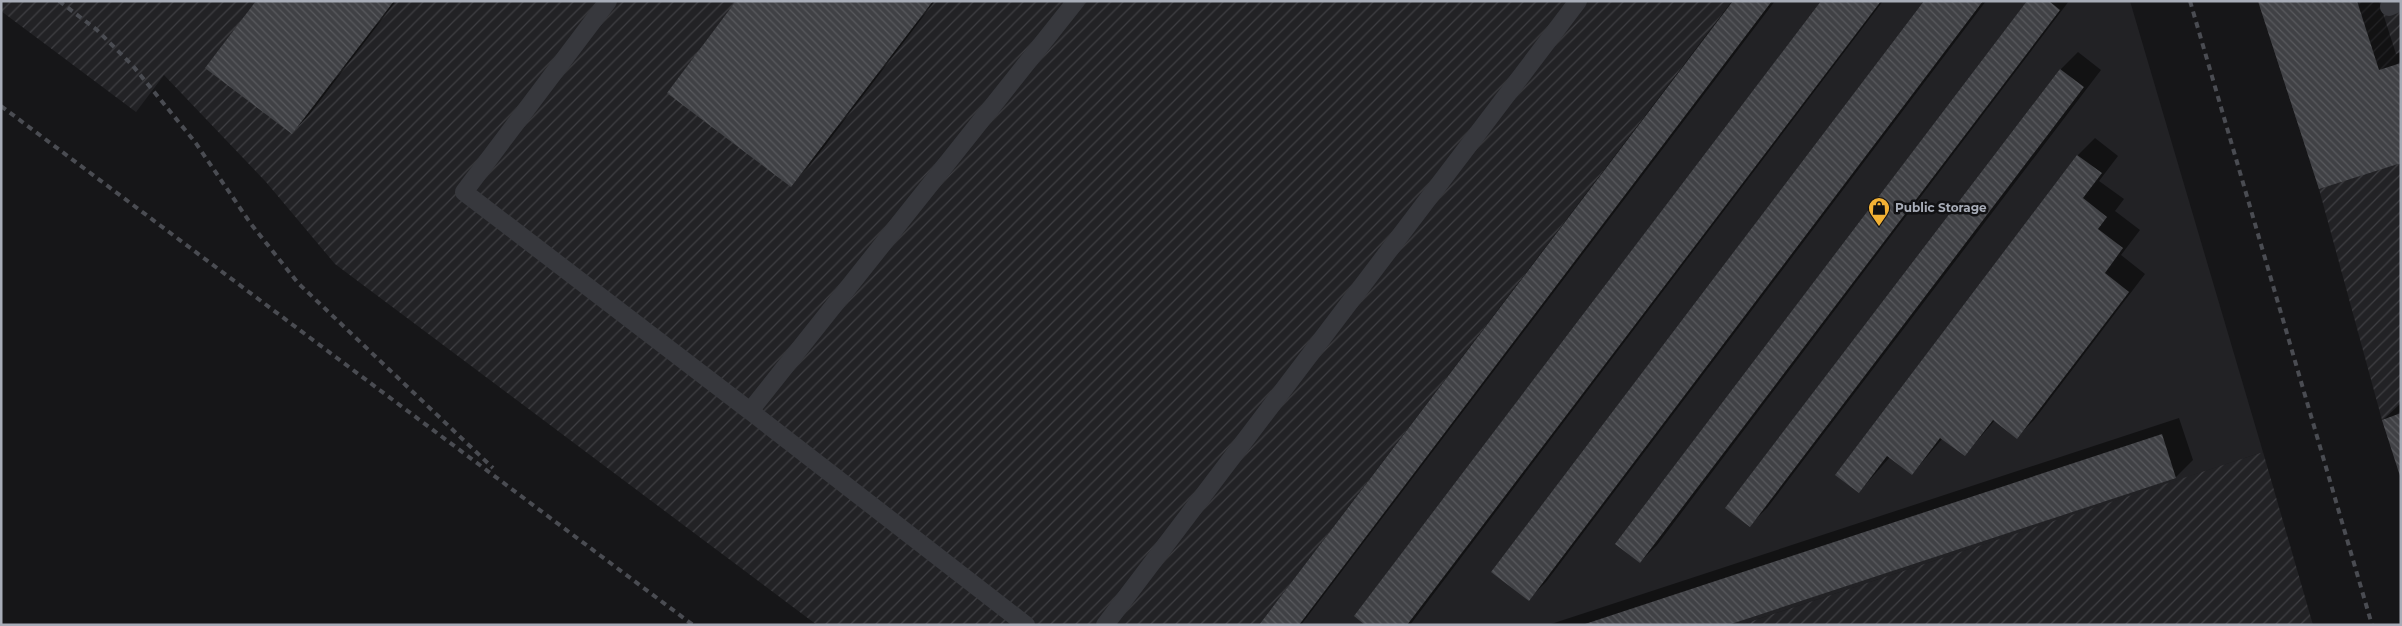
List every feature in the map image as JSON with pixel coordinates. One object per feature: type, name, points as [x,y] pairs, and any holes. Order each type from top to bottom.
[{"type":"lane","points":[[608,1],[464,192],[1026,625]]},
{"type":"lane","points":[[750,411],[1076,1]]},
{"type":"lane","points":[[1105,625],[1578,1]]},
{"type":"shaded area","points":[[1,1],[1732,1],[1259,625],[817,625],[335,264],[266,182],[164,75],[136,112],[1,11]]},
{"type":"shaded area","name":"Public Storage","points":[[1733,1],[2130,1],[2263,452],[1740,625],[1259,625]]},
{"type":"shaded area","points":[[2258,1],[2401,1],[2401,477],[2382,420],[2319,189]]},
{"type":"shaded area","points":[[2263,452],[2313,625],[1740,625],[2177,480]]},
{"type":"building","points":[[256,1],[394,1],[292,134],[205,68]]},
{"type":"building","points":[[736,1],[933,1],[791,187],[667,93]]},
{"type":"building","points":[[1733,1],[1772,1],[1299,625],[1259,625]]},
{"type":"building","points":[[1821,1],[1881,1],[1407,625],[1365,625],[1354,616]]},
{"type":"building","points":[[1924,1],[1983,1],[1529,601],[1491,572]]},
{"type":"building","points":[[2027,1],[2049,1],[2060,10],[1640,563],[1615,544]]},
{"type":"building","points":[[2258,1],[2357,1],[2379,70],[2401,63],[2401,163],[2319,189]]},
{"type":"building","points":[[2060,69],[2084,87],[1750,527],[1725,508]]},
{"type":"building","points":[[2077,155],[2102,173],[2083,198],[2107,217],[2098,229],[2123,248],[2105,273],[2129,292],[2017,439],[1993,420],[1965,456],[1940,438],[1912,475],[1887,456],[1859,493],[1835,475]]},
{"type":"building","points":[[2401,413],[2401,476],[2400,476],[2382,420]]},
{"type":"building","points":[[2162,434],[2176,478],[1728,625],[1582,625]]},
{"type":"railway","points":[[59,1],[97,30],[133,66],[195,142],[251,224],[298,283],[493,468]]},
{"type":"railway","points":[[2190,1],[2372,625]]},
{"type":"railway","points":[[1,106],[693,625]]},
{"type":"place","name":"Public Storage","points":[[1879,227]]}]
